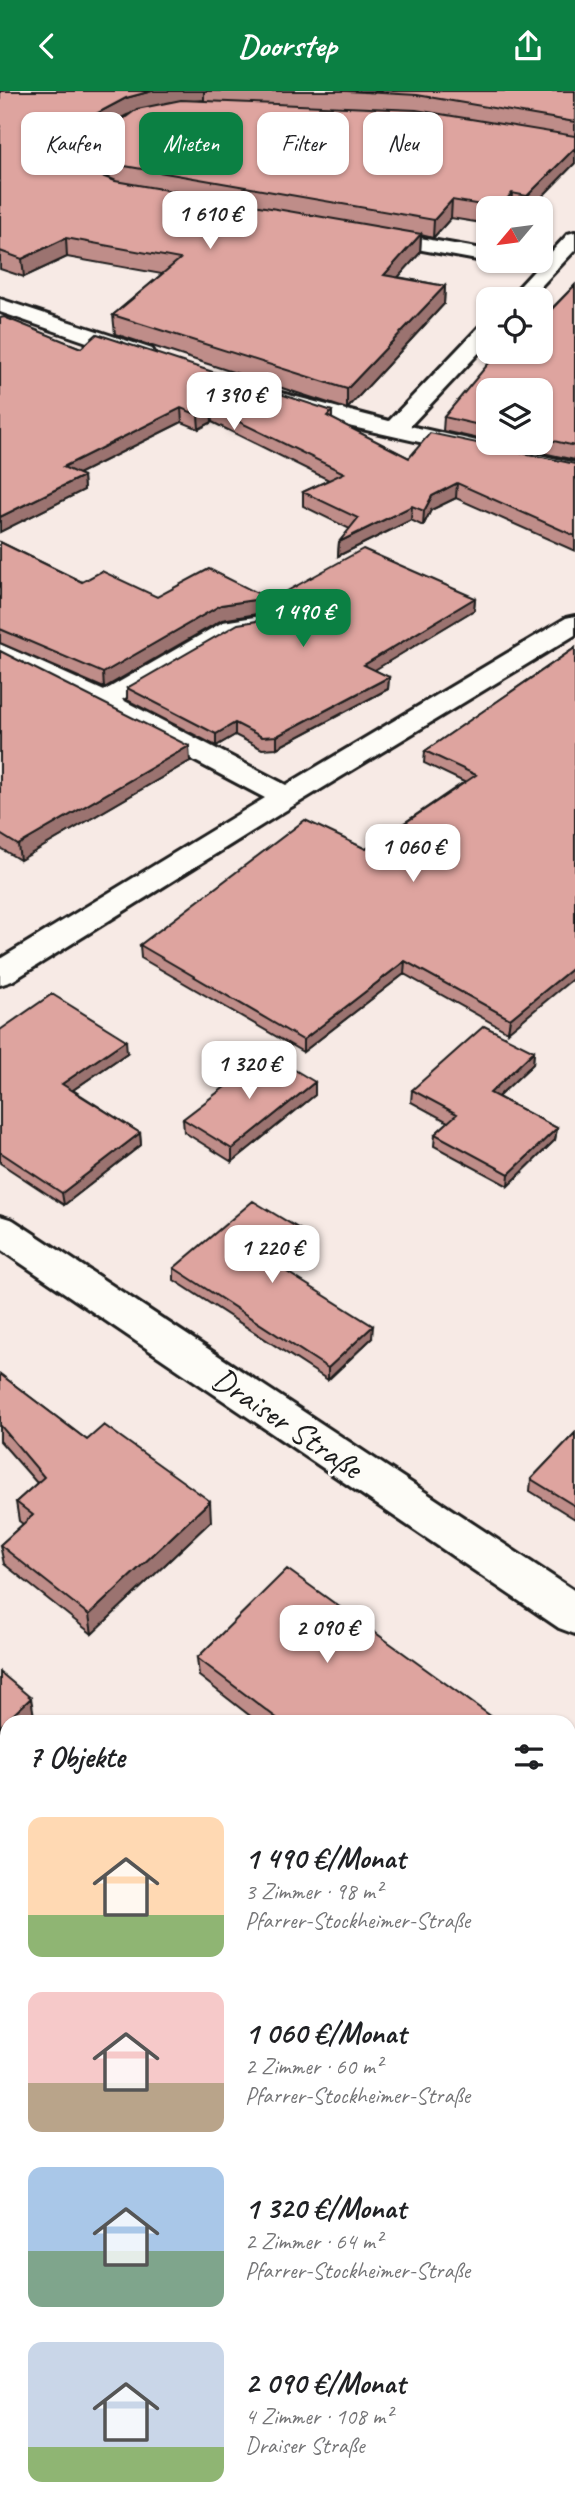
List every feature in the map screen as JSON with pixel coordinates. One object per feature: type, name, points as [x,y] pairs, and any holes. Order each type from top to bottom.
[{"type":"street","points":[[139,119],[120,126],[77,162],[78,168],[88,179],[144,196]]},
{"type":"street","points":[[352,232],[476,254]]},
{"type":"street","points":[[553,264],[575,238]]},
{"type":"street","points":[[553,267],[575,271]]},
{"type":"street","points":[[530,287],[544,273]]},
{"type":"street","points":[[0,306],[166,361]]},
{"type":"street","points":[[394,429],[476,344]]},
{"type":"street","points":[[263,394],[335,416],[575,470]]},
{"type":"street","points":[[0,974],[286,797],[575,624]]},
{"type":"street","points":[[0,652],[103,701],[286,797]]},
{"type":"street","name":"Draiser Straße","points":[[0,1230],[575,1615]]},
{"type":"lane","points":[[103,701],[231,627],[274,621]]},
{"type":"building","points":[[0,91],[152,91],[126,98],[100,112],[21,112],[21,175],[99,175],[115,181],[421,234],[384,275],[445,286],[347,389],[113,315],[180,259],[66,238],[22,259],[0,251]]},
{"type":"building","points":[[346,91],[575,91],[575,122],[417,95]]},
{"type":"building","points":[[181,100],[428,112],[363,112],[363,175],[443,175],[443,114],[575,136],[575,148],[527,196],[512,193],[509,196],[476,196],[476,204],[452,200],[434,220],[176,175],[243,175],[243,112],[139,112],[139,168],[125,166],[125,118],[137,109]]},
{"type":"building","points":[[575,285],[575,446],[553,441],[553,378],[476,378],[488,364],[553,364],[553,308]]},
{"type":"building","points":[[4,317],[81,348],[97,334],[332,411],[327,416],[409,458],[430,433],[476,443],[476,455],[533,455],[575,464],[575,536],[457,483],[432,496],[424,511],[412,506],[339,542],[358,518],[303,492],[344,473],[211,408],[198,415],[181,408],[63,467],[83,476],[0,517],[0,318]]},
{"type":"building","points":[[476,378],[476,424],[444,417]]},
{"type":"building","points":[[0,542],[82,582],[102,571],[157,597],[209,569],[267,598],[221,605],[103,673],[0,629]]},
{"type":"building","points":[[363,549],[475,598],[364,665],[389,677],[277,736],[262,737],[235,723],[216,734],[127,688],[238,624],[282,617],[287,611],[284,603],[271,600]]},
{"type":"building","points":[[575,648],[575,966],[510,1019],[405,961],[303,1040],[140,945],[305,820],[366,849],[476,775],[425,751]]},
{"type":"building","points":[[0,651],[189,746],[18,845],[0,834]]},
{"type":"building","points":[[52,994],[126,1040],[62,1084],[140,1133],[62,1193],[0,1152],[0,1030]]},
{"type":"building","points":[[484,1026],[534,1051],[490,1093],[557,1128],[509,1174],[435,1134],[457,1114],[412,1090]]},
{"type":"building","points":[[268,1054],[315,1082],[232,1149],[183,1119]]},
{"type":"building","points":[[253,1201],[306,1233],[271,1262],[373,1326],[328,1368],[174,1268]]},
{"type":"building","points":[[0,1374],[87,1440],[104,1425],[210,1501],[89,1615],[0,1545],[33,1515],[16,1502],[44,1477],[0,1425]]},
{"type":"building","points":[[575,1433],[575,1506],[531,1479]]},
{"type":"building","points":[[287,1569],[489,1715],[273,1715],[197,1658]]},
{"type":"building","points":[[0,1672],[31,1698],[13,1715],[0,1715]]}]
